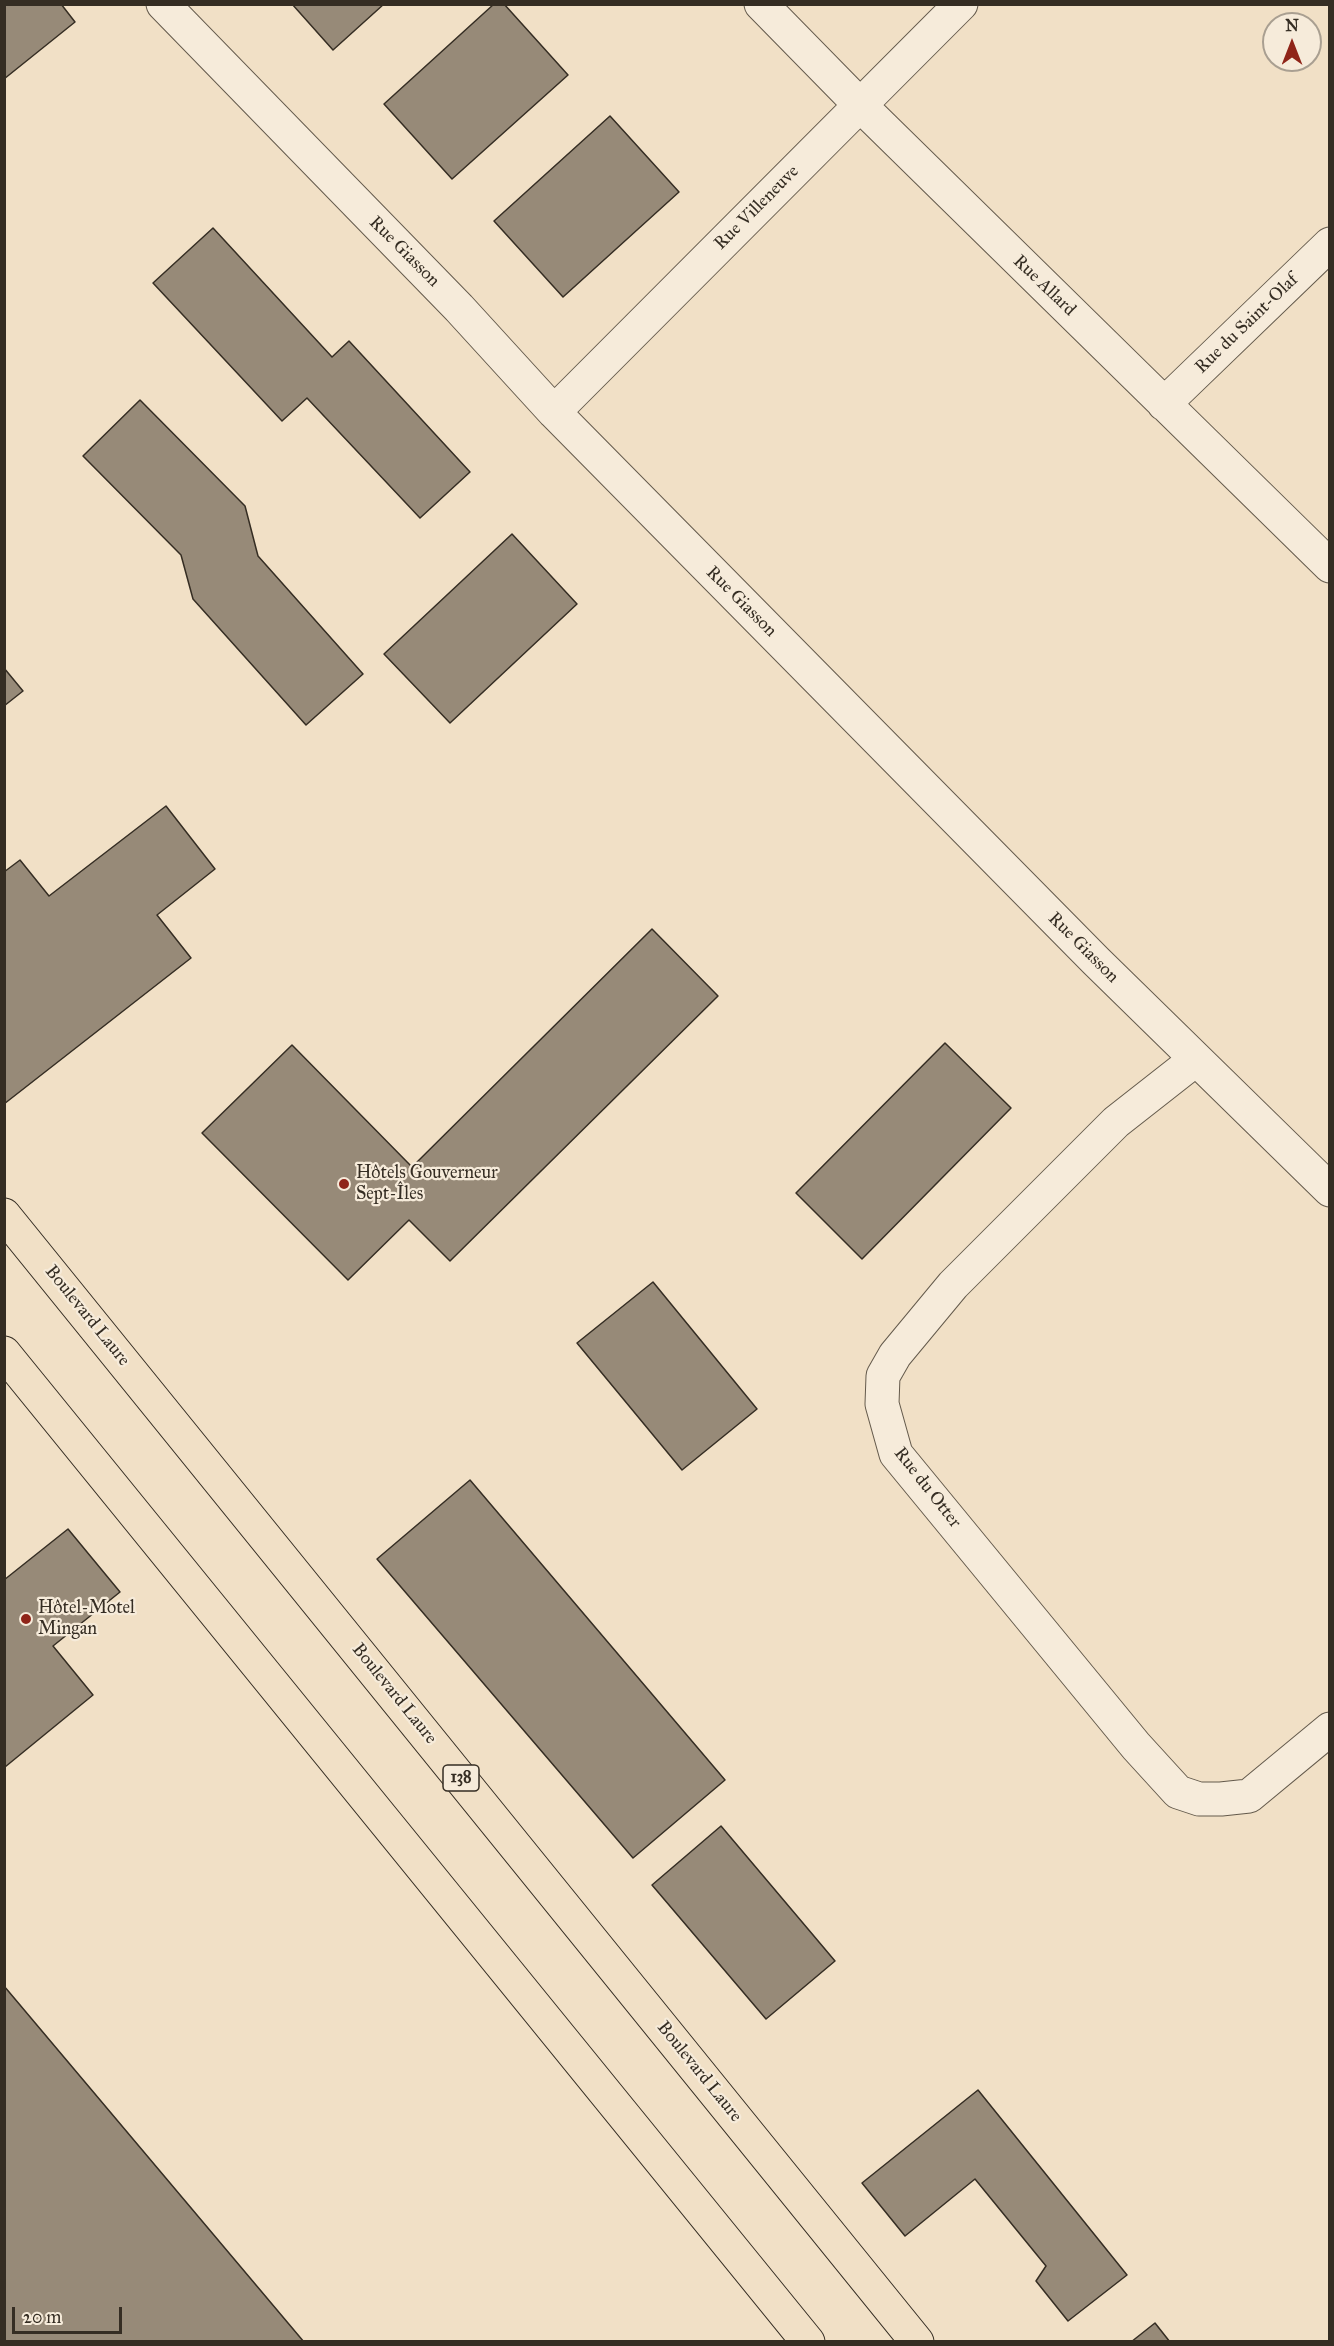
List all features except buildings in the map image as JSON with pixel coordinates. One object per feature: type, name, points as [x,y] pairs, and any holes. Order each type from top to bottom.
[{"type":"highway","name":"Boulevard Laure","points":[[4,1215],[917,2342]]},
{"type":"highway","points":[[4,1353],[808,2342]]},
{"type":"street","name":"Rue Giasson","points":[[163,4],[459,308],[554,412],[1195,1060],[1264,1124],[1329,1191]]},
{"type":"street","name":"Rue Allard","points":[[761,4],[860,105],[1329,566]]},
{"type":"street","name":"Rue Villeneuve","points":[[554,412],[961,4]]},
{"type":"street","name":"Rue du Saint-Olaf","points":[[1164,404],[1329,244]]},
{"type":"street","name":"Rue du Otter","points":[[1195,1060],[1116,1122],[953,1285],[930,1312],[895,1355],[883,1376],[882,1404],[886,1426],[896,1454],[1136,1746],[1178,1792],[1199,1799],[1249,1796],[1329,1729]]},
{"type":"place","name":"Hôtels Gouverneur Sept-Îles","points":[[344,1184]]},
{"type":"place","name":"Hôtel-Motel Mingan","points":[[26,1619]]}]
